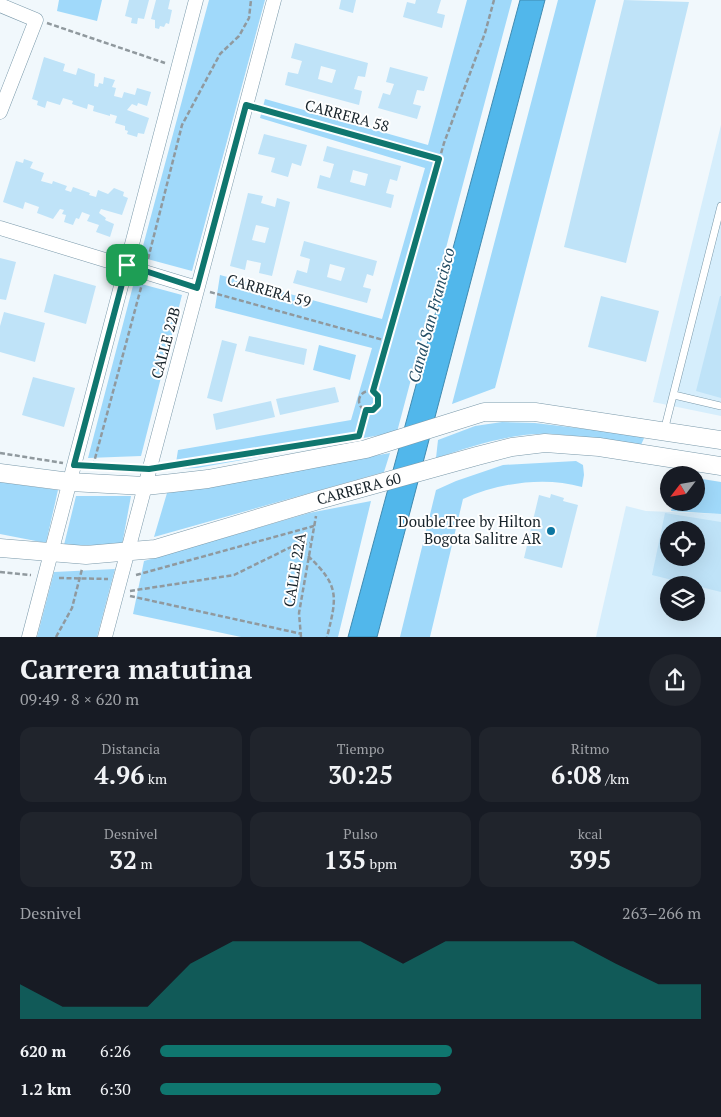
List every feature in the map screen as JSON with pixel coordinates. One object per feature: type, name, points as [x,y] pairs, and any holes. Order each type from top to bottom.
[{"type":"street","points":[[29,637],[196,0]]},
{"type":"street","name":"CALLE 22B","points":[[105,637],[274,0]]},
{"type":"street","points":[[0,5],[36,20],[0,112]]},
{"type":"street","points":[[0,228],[127,265],[197,288]]},
{"type":"street","points":[[0,473],[72,473],[208,479],[362,442],[452,423],[484,412],[535,412],[721,440]]},
{"type":"street","points":[[658,456],[664,431]]},
{"type":"street","name":"CARRERA 60","points":[[0,548],[51,554],[127,554],[163,547],[444,465],[512,447],[545,443],[599,446],[721,466]]},
{"type":"lane","points":[[664,431],[721,206]]},
{"type":"lane","points":[[674,395],[721,406]]},
{"type":"path","points":[[93,466],[182,125],[220,54],[239,36],[249,18],[251,0]]},
{"type":"path","points":[[373,391],[439,159],[485,33],[494,0]]},
{"type":"path","points":[[36,20],[179,67]]},
{"type":"path","name":"CARRERA 58","points":[[246,105],[439,159]]},
{"type":"path","name":"CARRERA 59","points":[[197,288],[387,341]]},
{"type":"path","points":[[373,391],[378,396],[378,405],[373,410],[366,410],[360,404],[360,397],[363,392],[373,391]]},
{"type":"path","points":[[362,442],[366,410]]},
{"type":"path","points":[[0,452],[72,473],[93,466],[147,477],[291,446]]},
{"type":"path","name":"CALLE 22A","points":[[302,636],[299,613],[307,556],[318,508]]},
{"type":"path","points":[[120,579],[314,526]]},
{"type":"path","points":[[116,593],[234,575],[292,547],[310,543]]},
{"type":"path","points":[[56,637],[72,608],[86,555]]},
{"type":"path","points":[[307,556],[333,586],[335,604],[327,637]]},
{"type":"path","points":[[116,593],[302,636]]},
{"type":"shaded area","points":[[59,0],[102,0],[97,21],[57,11]]},
{"type":"shaded area","points":[[209,0],[265,0],[192,271],[140,257]]},
{"type":"shaded area","points":[[467,0],[512,0],[397,432],[197,468],[175,469],[178,450],[351,420],[372,348],[215,308],[220,275],[382,319],[425,168],[260,118],[265,99],[428,145]]},
{"type":"shaded area","points":[[520,0],[545,0],[377,637],[348,637]]},
{"type":"shaded area","points":[[558,0],[596,0],[495,388],[452,404]]},
{"type":"shaded area","points":[[721,125],[721,416],[653,402]]},
{"type":"shaded area","points":[[134,282],[182,295],[141,456],[88,458]]},
{"type":"shaded area","points":[[319,345],[356,355],[350,380],[313,370]]},
{"type":"shaded area","points":[[502,422],[535,423],[645,436],[641,445],[553,434],[523,435],[493,441],[436,458],[438,440],[475,426]]},
{"type":"shaded area","points":[[390,453],[384,472],[154,537],[167,493]]},
{"type":"shaded area","points":[[576,461],[583,465],[582,487],[552,482],[522,483],[491,489],[463,499],[430,637],[400,637],[436,490],[503,465]]},
{"type":"shaded area","points":[[705,479],[721,482],[721,514],[671,511],[705,511]]},
{"type":"shaded area","points":[[0,482],[58,490],[46,543],[0,534]]},
{"type":"shaded area","points":[[76,496],[131,496],[122,545],[64,545]]},
{"type":"shaded area","points":[[371,501],[338,637],[241,637],[133,614],[144,561],[309,513]]},
{"type":"shaded area","points":[[626,506],[646,511],[721,514],[721,637],[596,637]]},
{"type":"shaded area","points":[[115,569],[97,637],[37,637],[54,572]]},
{"type":"building","points":[[129,0],[149,0],[144,19],[138,18],[137,24],[131,23],[132,18],[125,16]]},
{"type":"building","points":[[156,0],[170,0],[168,9],[172,10],[169,24],[166,23],[164,27],[160,26],[159,29],[155,28],[155,20],[151,19]]},
{"type":"building","points":[[341,0],[356,0],[353,13],[339,9]]},
{"type":"building","points":[[416,0],[441,0],[437,13],[445,15],[442,28],[403,17],[407,2],[415,4]]},
{"type":"building","points":[[624,0],[689,2],[626,263],[564,247]]},
{"type":"building","points":[[295,43],[368,63],[365,77],[358,76],[354,89],[362,91],[359,105],[285,85],[288,72],[298,74],[302,61],[291,58]],"holes":[[[321,66],[336,70],[332,83],[318,79]]]},
{"type":"building","points":[[44,57],[65,64],[63,71],[76,75],[78,68],[95,74],[94,86],[98,87],[99,83],[103,84],[104,77],[115,80],[112,87],[116,88],[114,96],[122,98],[124,92],[135,95],[137,88],[151,92],[147,106],[138,103],[137,106],[132,104],[127,110],[149,118],[144,134],[138,133],[137,137],[127,134],[128,131],[125,130],[125,126],[115,123],[117,116],[93,111],[94,106],[88,104],[87,109],[72,104],[73,101],[63,98],[60,105],[47,101],[45,108],[37,105],[38,101],[32,99]]},
{"type":"building","points":[[390,67],[428,77],[424,91],[417,90],[413,104],[421,106],[417,119],[378,108],[383,93],[390,95],[394,84],[386,82]]},
{"type":"building","points":[[264,134],[307,145],[301,166],[292,163],[288,177],[271,172],[275,158],[258,154]]},
{"type":"building","points":[[327,146],[401,166],[397,181],[390,179],[386,193],[394,195],[391,208],[317,188],[320,175],[330,178],[334,164],[323,161]],"holes":[[[353,170],[368,174],[365,186],[350,182]]]},
{"type":"building","points":[[24,159],[33,162],[30,168],[44,173],[41,181],[52,184],[53,181],[67,186],[65,190],[71,192],[73,187],[96,197],[98,190],[108,194],[114,188],[124,192],[123,196],[128,198],[122,215],[101,209],[99,213],[106,218],[105,220],[114,224],[110,237],[96,232],[99,225],[87,221],[90,215],[82,212],[79,219],[76,218],[73,225],[64,222],[66,215],[62,214],[64,210],[60,209],[53,219],[37,213],[39,207],[25,202],[23,209],[3,202],[16,161],[23,163]]},
{"type":"building","points":[[248,193],[263,196],[261,203],[275,207],[277,198],[290,202],[272,276],[259,273],[261,263],[247,260],[245,270],[230,266]],"holes":[[[256,225],[269,228],[265,243],[252,240]]]},
{"type":"building","points":[[304,241],[377,261],[373,276],[367,274],[363,287],[371,289],[367,303],[293,283],[297,270],[307,273],[310,259],[300,256]],"holes":[[[330,264],[345,268],[341,281],[327,277]]]},
{"type":"building","points":[[0,258],[16,262],[6,300],[0,299]]},
{"type":"building","points":[[54,274],[96,286],[86,324],[44,312]]},
{"type":"building","points":[[601,296],[659,311],[646,362],[588,347]]},
{"type":"building","points":[[721,296],[721,398],[696,391]]},
{"type":"building","points":[[4,312],[45,323],[35,362],[0,352],[0,326]]},
{"type":"building","points":[[249,336],[307,349],[304,365],[245,351]]},
{"type":"building","points":[[222,340],[237,344],[222,402],[207,398]]},
{"type":"building","points":[[33,377],[75,388],[64,427],[22,415]]},
{"type":"building","points":[[335,387],[339,402],[280,415],[276,399]]},
{"type":"building","points":[[271,401],[275,417],[216,430],[213,414]]},
{"type":"building","name":"DoubleTree by Hilton Bogota Salitre AR","points":[[551,494],[564,498],[563,501],[578,505],[562,568],[524,558],[539,495],[550,498]]},
{"type":"building","points":[[665,513],[721,522],[721,592],[705,588],[705,576],[660,577],[652,575],[660,537],[660,566],[705,566],[705,521],[663,521]]},
{"type":"place","name":"DoubleTree by Hilton Bogota Salitre AR","points":[[551,531]]},
{"type":"route","points":[[246,105],[439,159],[373,391],[378,396],[379,402],[373,410],[366,410],[359,436],[149,469],[74,465],[127,265],[197,288],[246,105]]},
{"type":"water label","name":"Canal San Francisco","points":[[431,315]]}]
